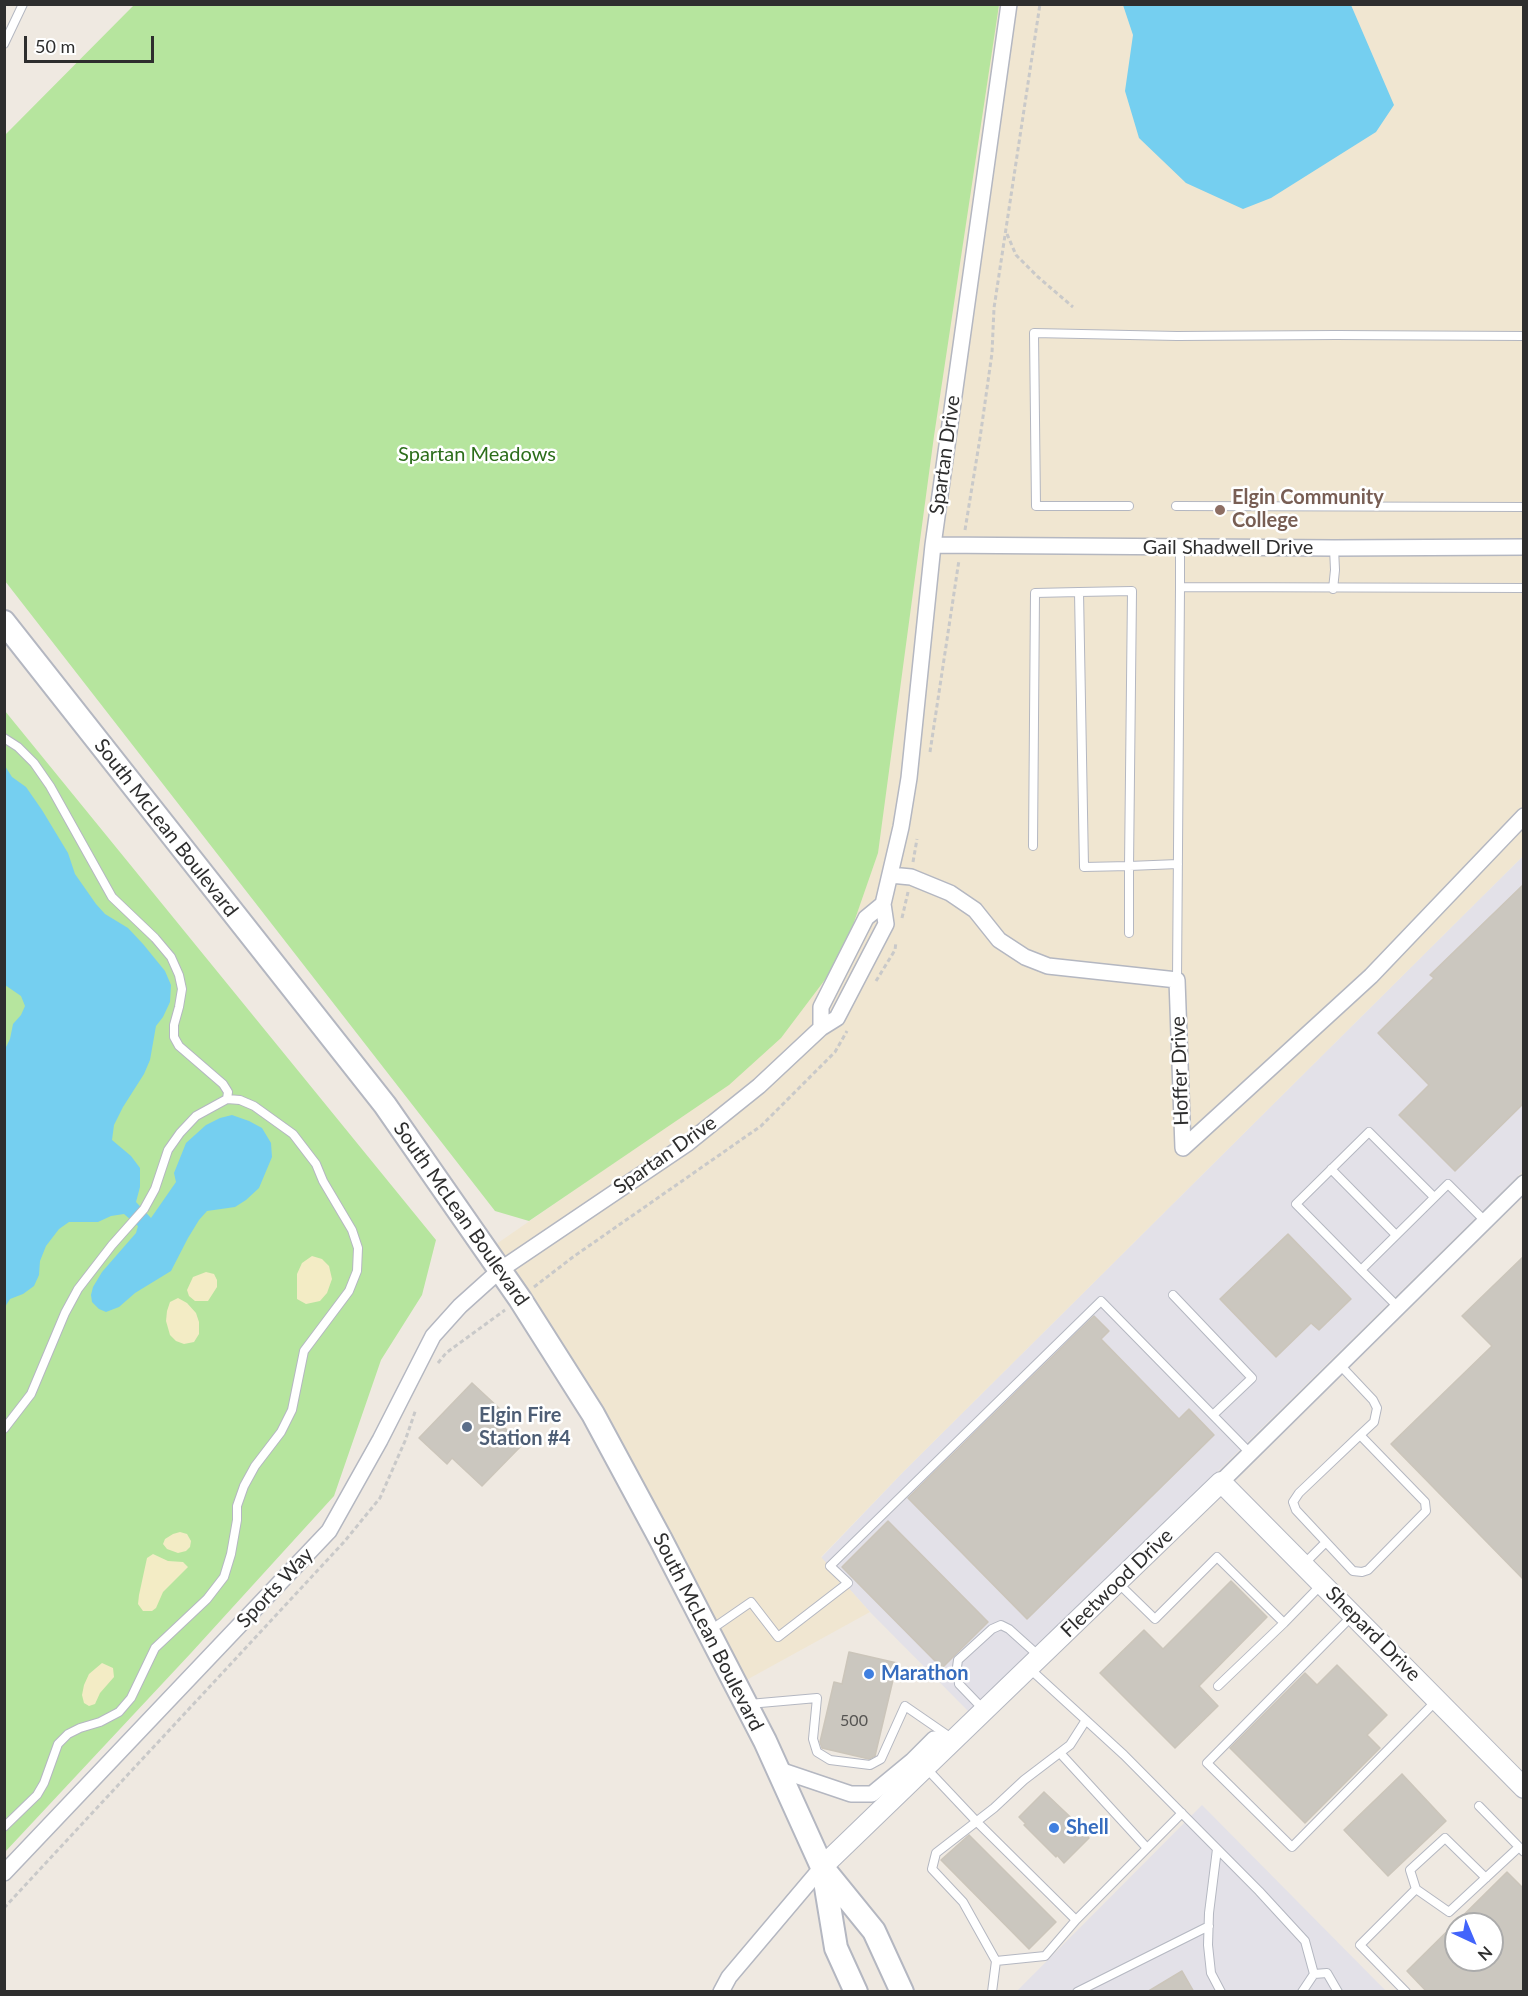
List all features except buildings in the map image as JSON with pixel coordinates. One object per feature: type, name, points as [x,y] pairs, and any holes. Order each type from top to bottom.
[{"type":"main road","name":"South McLean Boulevard","points":[[4,622],[385,1105],[500,1270],[593,1414],[746,1705],[822,1867],[874,1931],[902,1992]]},
{"type":"main road","name":"South McLean Boulevard","points":[[822,1867],[836,1948],[856,1992]]},
{"type":"street","name":"Spartan Drive","points":[[500,1270],[688,1143],[759,1086],[820,1028],[837,1018],[886,924],[883,904],[902,826],[909,778],[933,545],[1009,4]]},
{"type":"street","name":"Gail Shadwell Drive","points":[[933,545],[1524,547]]},
{"type":"street","name":"Hoffer Drive","points":[[1177,980],[1183,1148],[1371,976],[1524,816]]},
{"type":"street","points":[[890,875],[911,877],[950,893],[975,910],[999,940],[1025,957],[1048,966],[1177,980]]},
{"type":"street","name":"Fleetwood Drive","points":[[721,1992],[729,1977],[822,1867],[1251,1453],[1524,1184]]},
{"type":"street","name":"Sports Way","points":[[4,1873],[329,1531],[380,1440],[433,1336],[460,1306],[500,1270]]},
{"type":"street","name":"Shepard Drive","points":[[1221,1482],[1524,1788]]},
{"type":"street","points":[[777,1769],[851,1794],[872,1794],[912,1761],[934,1739],[954,1740]]},
{"type":"lane","points":[[4,44],[23,4]]},
{"type":"lane","points":[[1129,506],[1036,506],[1034,333],[1177,336],[1524,336]]},
{"type":"lane","points":[[1176,506],[1524,507]]},
{"type":"lane","points":[[1177,980],[1180,547]]},
{"type":"lane","points":[[1333,589],[1334,548]]},
{"type":"lane","points":[[1180,587],[1524,588]]},
{"type":"lane","points":[[1033,846],[1035,593],[1132,591],[1129,933]]},
{"type":"lane","points":[[1079,592],[1084,867],[1178,864]]},
{"type":"lane","points":[[4,738],[18,747],[34,763],[50,786],[112,897],[171,957],[182,989],[174,1025],[174,1037],[179,1046],[223,1084],[228,1092],[227,1099]]},
{"type":"lane","points":[[4,1430],[31,1394],[78,1288],[144,1209],[155,1189],[168,1150],[196,1116],[227,1099],[240,1100],[254,1106],[293,1134],[316,1164],[323,1181],[352,1230],[358,1248],[357,1271],[349,1291],[304,1351],[292,1410],[281,1432],[255,1466],[244,1486],[237,1506],[231,1554],[224,1577],[207,1599],[156,1648],[131,1698],[119,1712],[68,1734],[58,1744],[44,1783],[37,1795],[4,1827]]},
{"type":"lane","points":[[1398,1308],[1296,1204],[1369,1132],[1434,1197]]},
{"type":"lane","points":[[1331,1169],[1396,1235]]},
{"type":"lane","points":[[1361,1270],[1448,1184],[1485,1221]]},
{"type":"lane","points":[[1173,1295],[1252,1378],[1213,1415]]},
{"type":"lane","points":[[708,1632],[750,1602],[778,1637],[848,1583],[831,1566],[1101,1300],[1251,1453]]},
{"type":"lane","points":[[1340,1365],[1373,1400],[1377,1408],[1374,1422],[1360,1435],[1299,1493],[1293,1502],[1296,1510],[1353,1571],[1362,1572],[1368,1569],[1426,1511],[1425,1502],[1360,1435]]},
{"type":"lane","points":[[1304,1564],[1326,1542]]},
{"type":"lane","points":[[1117,1582],[1155,1620],[1217,1557],[1284,1623]]},
{"type":"lane","points":[[1218,1686],[1322,1583]]},
{"type":"lane","points":[[1353,1615],[1207,1763],[1292,1847],[1437,1700]]},
{"type":"lane","points":[[985,1711],[959,1684],[958,1660],[992,1629],[1001,1625],[1008,1629],[1086,1720],[1182,1813],[1305,1941],[1314,1974],[1302,1992]]},
{"type":"lane","points":[[746,1705],[818,1698],[813,1739],[817,1752],[830,1760],[870,1765],[881,1759],[905,1706],[954,1740]]},
{"type":"lane","points":[[992,1992],[996,1961],[963,1902],[932,1869],[936,1853],[1070,1745],[1086,1720]]},
{"type":"lane","points":[[1060,1753],[1147,1848]]},
{"type":"lane","points":[[926,1767],[977,1822],[1076,1920]]},
{"type":"lane","points":[[1479,1806],[1521,1850],[1449,1912],[1416,1889],[1410,1870],[1445,1838],[1486,1878]]},
{"type":"lane","points":[[996,1961],[1045,1956],[1076,1920],[1182,1813]]},
{"type":"lane","points":[[1217,1849],[1209,1926],[1211,1973],[1221,1992]]},
{"type":"lane","points":[[1406,1992],[1360,1945],[1416,1889]]},
{"type":"lane","points":[[1077,1992],[1209,1926]]},
{"type":"lane","points":[[1314,1974],[1327,1973],[1338,1992]]},
{"type":"path","points":[[930,752],[980,438],[992,353],[994,308],[1040,4]]},
{"type":"path","points":[[1006,233],[1016,255],[1073,307]]},
{"type":"path","points":[[902,920],[918,832]]},
{"type":"path","points":[[874,985],[895,950],[897,940]]},
{"type":"path","points":[[542,1281],[761,1126],[835,1052],[852,1023]]},
{"type":"shaded area","name":"Elgin Community College","points":[[988,5],[1523,5],[1523,856],[904,1471],[821,1557],[870,1612],[741,1683],[495,1245],[704,1100]]},
{"type":"shaded area","points":[[1523,856],[1523,1171],[971,1714],[870,1612],[821,1558],[904,1471]]},
{"type":"shaded area","points":[[1202,1805],[1386,1991],[1016,1992]]},
{"type":"green space","name":"Spartan Meadows","points":[[134,5],[999,5],[934,436],[878,853],[853,925],[827,977],[781,1038],[729,1085],[529,1221],[495,1211],[5,581],[5,135]]},
{"type":"green space","points":[[5,711],[436,1240],[422,1295],[381,1360],[334,1496],[5,1852]]},
{"type":"sand","points":[[312,1256],[322,1259],[329,1266],[332,1279],[327,1293],[320,1301],[306,1304],[297,1299],[297,1274],[302,1263]]},
{"type":"sand","points":[[206,1272],[214,1274],[217,1287],[208,1301],[195,1301],[189,1296],[187,1290],[193,1277]]},
{"type":"sand","points":[[178,1298],[187,1303],[196,1313],[199,1334],[194,1342],[184,1344],[176,1341],[170,1335],[166,1321],[167,1311],[170,1302]]},
{"type":"sand","points":[[180,1532],[187,1534],[191,1541],[190,1547],[178,1553],[167,1549],[163,1544],[165,1539]]},
{"type":"sand","points":[[153,1554],[168,1561],[183,1562],[188,1567],[163,1592],[156,1608],[152,1611],[143,1611],[138,1604],[139,1595],[147,1558]]},
{"type":"sand","points":[[102,1663],[113,1668],[114,1677],[100,1693],[95,1704],[89,1706],[84,1703],[82,1695],[84,1685],[89,1674]]},
{"type":"water","points":[[1123,5],[1351,5],[1394,105],[1376,132],[1271,198],[1243,209],[1186,183],[1139,138],[1125,91],[1133,35]]},
{"type":"water","points":[[5,766],[12,777],[26,787],[42,810],[68,853],[75,874],[96,904],[105,914],[128,928],[143,944],[165,971],[171,985],[170,1002],[156,1026],[150,1060],[114,1125],[112,1140],[131,1156],[140,1168],[140,1187],[136,1202],[151,1218],[176,1182],[174,1173],[186,1143],[206,1125],[220,1118],[232,1115],[249,1121],[262,1128],[271,1143],[272,1157],[259,1188],[235,1207],[207,1211],[188,1238],[171,1271],[135,1293],[119,1307],[106,1312],[92,1302],[91,1295],[102,1272],[136,1233],[138,1226],[124,1214],[111,1216],[98,1222],[69,1222],[59,1229],[46,1246],[34,1286],[10,1299],[5,1307],[5,1049],[13,1024],[25,1006],[21,996],[5,985]]},
{"type":"place","name":"Elgin Community College","points":[[1220,510]]},
{"type":"place","name":"Elgin Fire Station #4","points":[[467,1427]]},
{"type":"place","name":"Marathon","points":[[869,1674]]},
{"type":"place","name":"Shell","points":[[1054,1828]]}]
